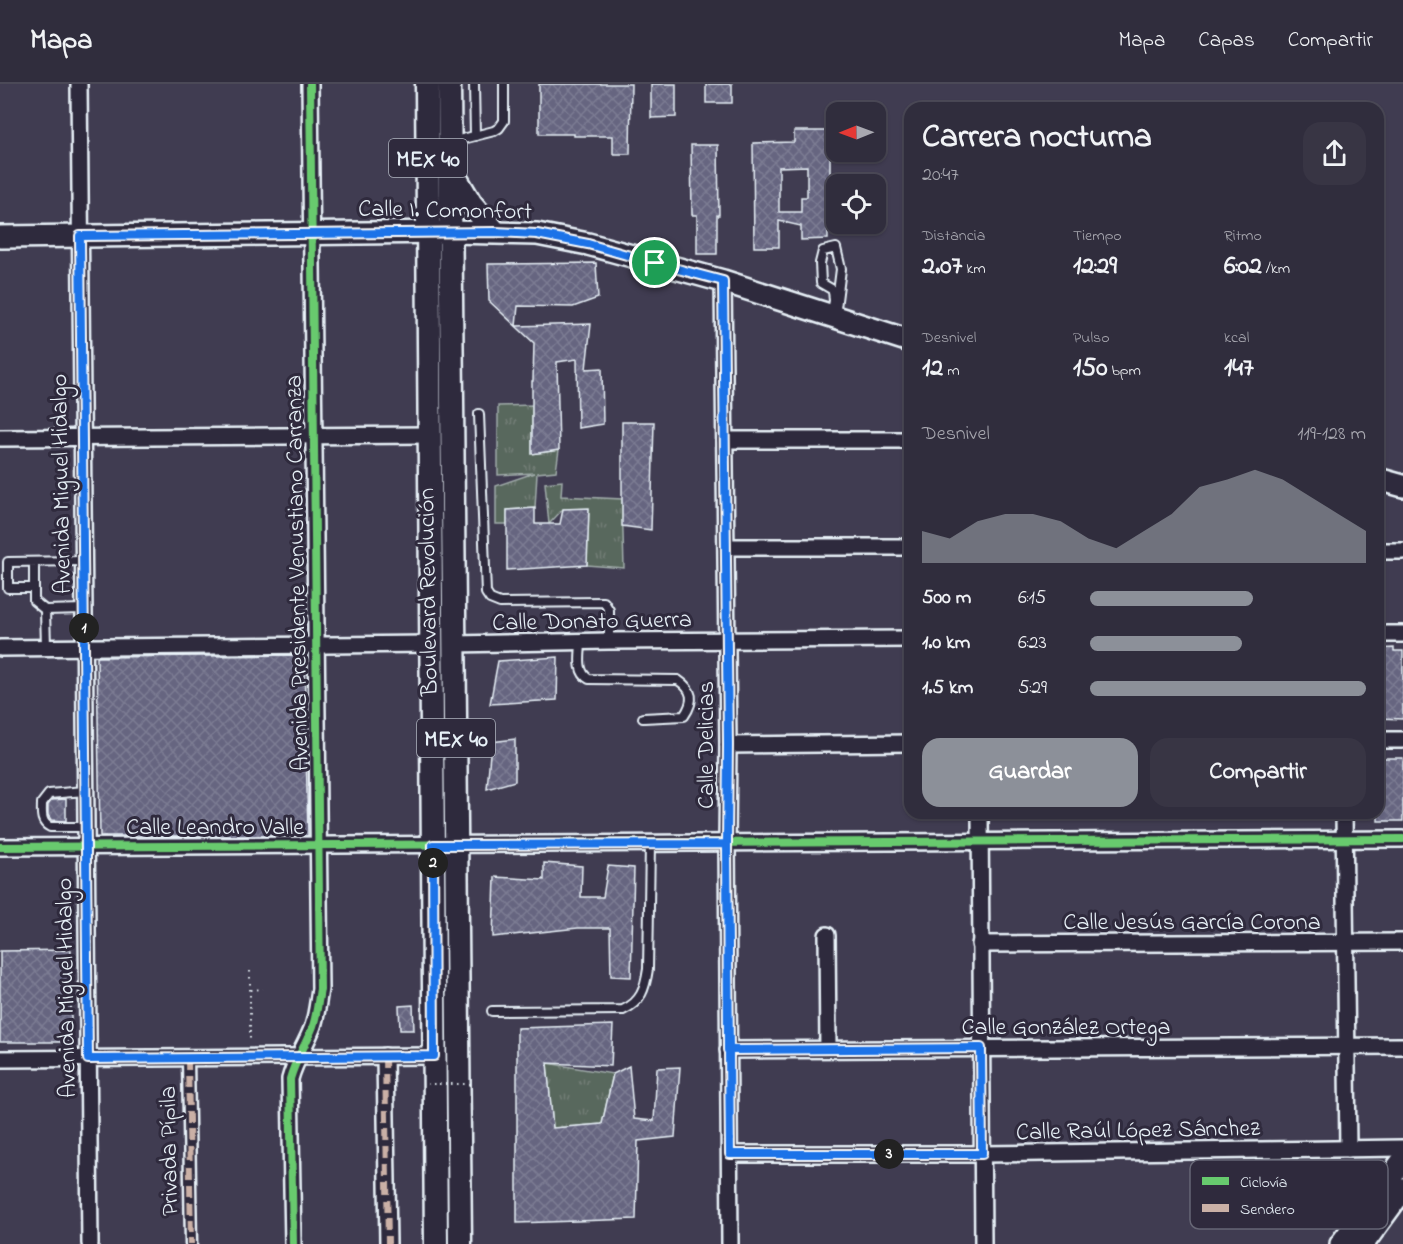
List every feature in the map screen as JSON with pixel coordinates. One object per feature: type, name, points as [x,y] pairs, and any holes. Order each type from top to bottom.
[{"type":"main road","name":"MEX 40","points":[[427,84],[439,232],[430,435],[436,1244]]},
{"type":"main road","name":"Boulevard Revolución","points":[[449,84],[449,167],[439,232],[455,644],[460,1244]]},
{"type":"main road","points":[[449,167],[480,217],[495,232]]},
{"type":"main road","name":"Calle I. Comonfort","points":[[0,237],[439,232],[537,234],[588,244],[723,281],[904,339]]},
{"type":"main road","points":[[1384,481],[1403,486]]},
{"type":"main road","points":[[1388,1180],[1403,1160]]},
{"type":"main road","points":[[1388,1210],[1403,1190]]},
{"type":"main road","points":[[1341,1244],[1352,1229]]},
{"type":"main road","points":[[1363,1244],[1374,1229]]},
{"type":"street","name":"Avenida Miguel Hidalgo","points":[[79,84],[90,1244]]},
{"type":"street","name":"Avenida Presidente Venustiano Carranza","points":[[293,1244],[290,1079],[313,1027],[320,989],[310,84]]},
{"type":"street","name":"Calle Delicias","points":[[723,281],[730,1244]]},
{"type":"street","points":[[0,438],[430,435]]},
{"type":"street","points":[[725,440],[904,440]]},
{"type":"street","points":[[726,547],[904,547]]},
{"type":"street","points":[[1384,551],[1403,551]]},
{"type":"street","points":[[1384,634],[1403,634]]},
{"type":"street","name":"Calle Donato Guerra","points":[[455,644],[904,639]]},
{"type":"street","points":[[0,648],[432,644]]},
{"type":"street","points":[[1384,740],[1403,740]]},
{"type":"street","points":[[728,745],[904,743]]},
{"type":"street","points":[[980,819],[983,1244]]},
{"type":"street","points":[[1344,819],[1348,1149]]},
{"type":"street","name":"Calle Leandro Valle","points":[[0,847],[1403,839]]},
{"type":"street","points":[[827,934],[828,1049]]},
{"type":"street","name":"Calle Jesús García Corona","points":[[980,944],[1403,942]]},
{"type":"street","name":"Calle González Ortega","points":[[728,1050],[1403,1046]]},
{"type":"street","points":[[385,1056],[387,1244]]},
{"type":"street","points":[[0,1059],[434,1056]]},
{"type":"street","name":"Privada Pípila","points":[[188,1058],[191,1244]]},
{"type":"street","name":"Calle Raúl López Sánchez","points":[[730,1154],[982,1154],[1403,1148]]},
{"type":"lane","points":[[474,84],[475,136]]},
{"type":"lane","points":[[449,142],[494,131],[502,125],[504,121],[504,84]]},
{"type":"lane","points":[[836,248],[840,269],[833,317],[833,290],[821,284],[820,263],[823,251],[836,248]]},
{"type":"lane","points":[[479,414],[486,593],[500,603],[604,602],[609,610],[609,641]]},
{"type":"lane","points":[[34,588],[8,588],[8,562],[83,561]]},
{"type":"lane","points":[[34,562],[34,601],[45,610],[84,609]]},
{"type":"lane","points":[[45,610],[45,647]]},
{"type":"lane","points":[[581,642],[580,671],[589,679],[678,680],[686,685],[691,698],[689,709],[684,716],[643,718]]},
{"type":"lane","points":[[86,791],[49,794],[42,803],[43,821],[46,825],[50,827],[86,826]]},
{"type":"lane","points":[[492,1011],[623,1011],[632,1006],[640,997],[645,986],[648,969],[650,844]]},
{"type":"path","points":[[250,971],[250,1057]]},
{"type":"path","points":[[250,990],[263,989]]},
{"type":"path","points":[[427,1083],[474,1084]]},
{"type":"green space","points":[[532,405],[532,454],[559,450],[556,471],[537,473],[535,508],[507,510],[507,524],[496,524],[496,486],[534,473],[498,475],[498,406]]},
{"type":"green space","points":[[562,481],[561,496],[622,499],[624,568],[587,565],[589,509],[563,509],[549,524],[545,483]]},
{"type":"green space","points":[[547,1063],[613,1074],[602,1124],[553,1128]]},
{"type":"building","points":[[539,84],[631,84],[630,154],[613,154],[613,136],[539,134]]},
{"type":"building","points":[[651,84],[676,84],[676,117],[651,118]]},
{"type":"building","points":[[706,84],[732,84],[732,103],[706,103]]},
{"type":"building","points":[[794,131],[826,131],[826,162],[830,162],[830,174],[826,174],[826,234],[828,239],[801,240],[801,226],[779,221],[779,247],[754,247],[753,143],[794,142]],"holes":[[[807,166],[807,197],[801,197],[801,212],[779,212],[779,167]]]},
{"type":"building","points":[[691,145],[718,145],[717,254],[697,254],[697,215],[692,215]]},
{"type":"building","points":[[596,263],[598,298],[573,307],[518,306],[516,326],[591,324],[586,369],[602,368],[603,424],[578,428],[577,359],[557,362],[559,450],[532,454],[534,343],[489,301],[488,264]]},
{"type":"building","points":[[622,422],[654,422],[651,530],[622,526]]},
{"type":"building","points":[[535,508],[535,524],[560,524],[563,509],[589,508],[587,565],[507,570],[507,510]]},
{"type":"building","points":[[1394,648],[1394,651],[1403,651],[1403,719],[1384,718],[1384,649]]},
{"type":"building","points":[[304,655],[308,836],[100,836],[97,657]]},
{"type":"building","points":[[558,657],[557,700],[490,704],[498,661]]},
{"type":"building","points":[[515,739],[515,781],[487,789],[491,742]]},
{"type":"building","points":[[1384,758],[1403,758],[1403,821],[1378,821],[1378,819],[1384,819]]},
{"type":"building","points":[[66,799],[66,821],[51,820],[48,815],[48,805],[52,800]]},
{"type":"building","points":[[544,863],[582,866],[581,897],[603,897],[608,866],[634,868],[631,977],[611,976],[610,928],[578,928],[493,937],[495,877],[544,880]]},
{"type":"building","points":[[71,950],[71,1042],[0,1042],[0,951]]},
{"type":"building","points":[[413,1005],[414,1030],[400,1030],[399,1006]]},
{"type":"building","points":[[613,1025],[611,1066],[547,1063],[553,1128],[602,1124],[613,1074],[629,1066],[634,1119],[654,1121],[657,1068],[680,1067],[675,1137],[638,1141],[636,1219],[517,1223],[517,1028]]},
{"type":"marked path","points":[[385,1056],[388,1244]]},
{"type":"marked path","points":[[188,1058],[191,1244]]},
{"type":"cycle path","points":[[293,1244],[290,1079],[313,1026],[320,989],[310,84]]},
{"type":"cycle path","points":[[0,847],[1403,839]]},
{"type":"route","points":[[655,263],[588,244],[537,234],[495,232],[80,236],[88,1059],[434,1056],[433,845],[727,844],[728,981],[728,1050],[981,1048],[982,1154],[730,1154],[728,1050],[727,844],[728,745],[723,281],[655,263]]}]
